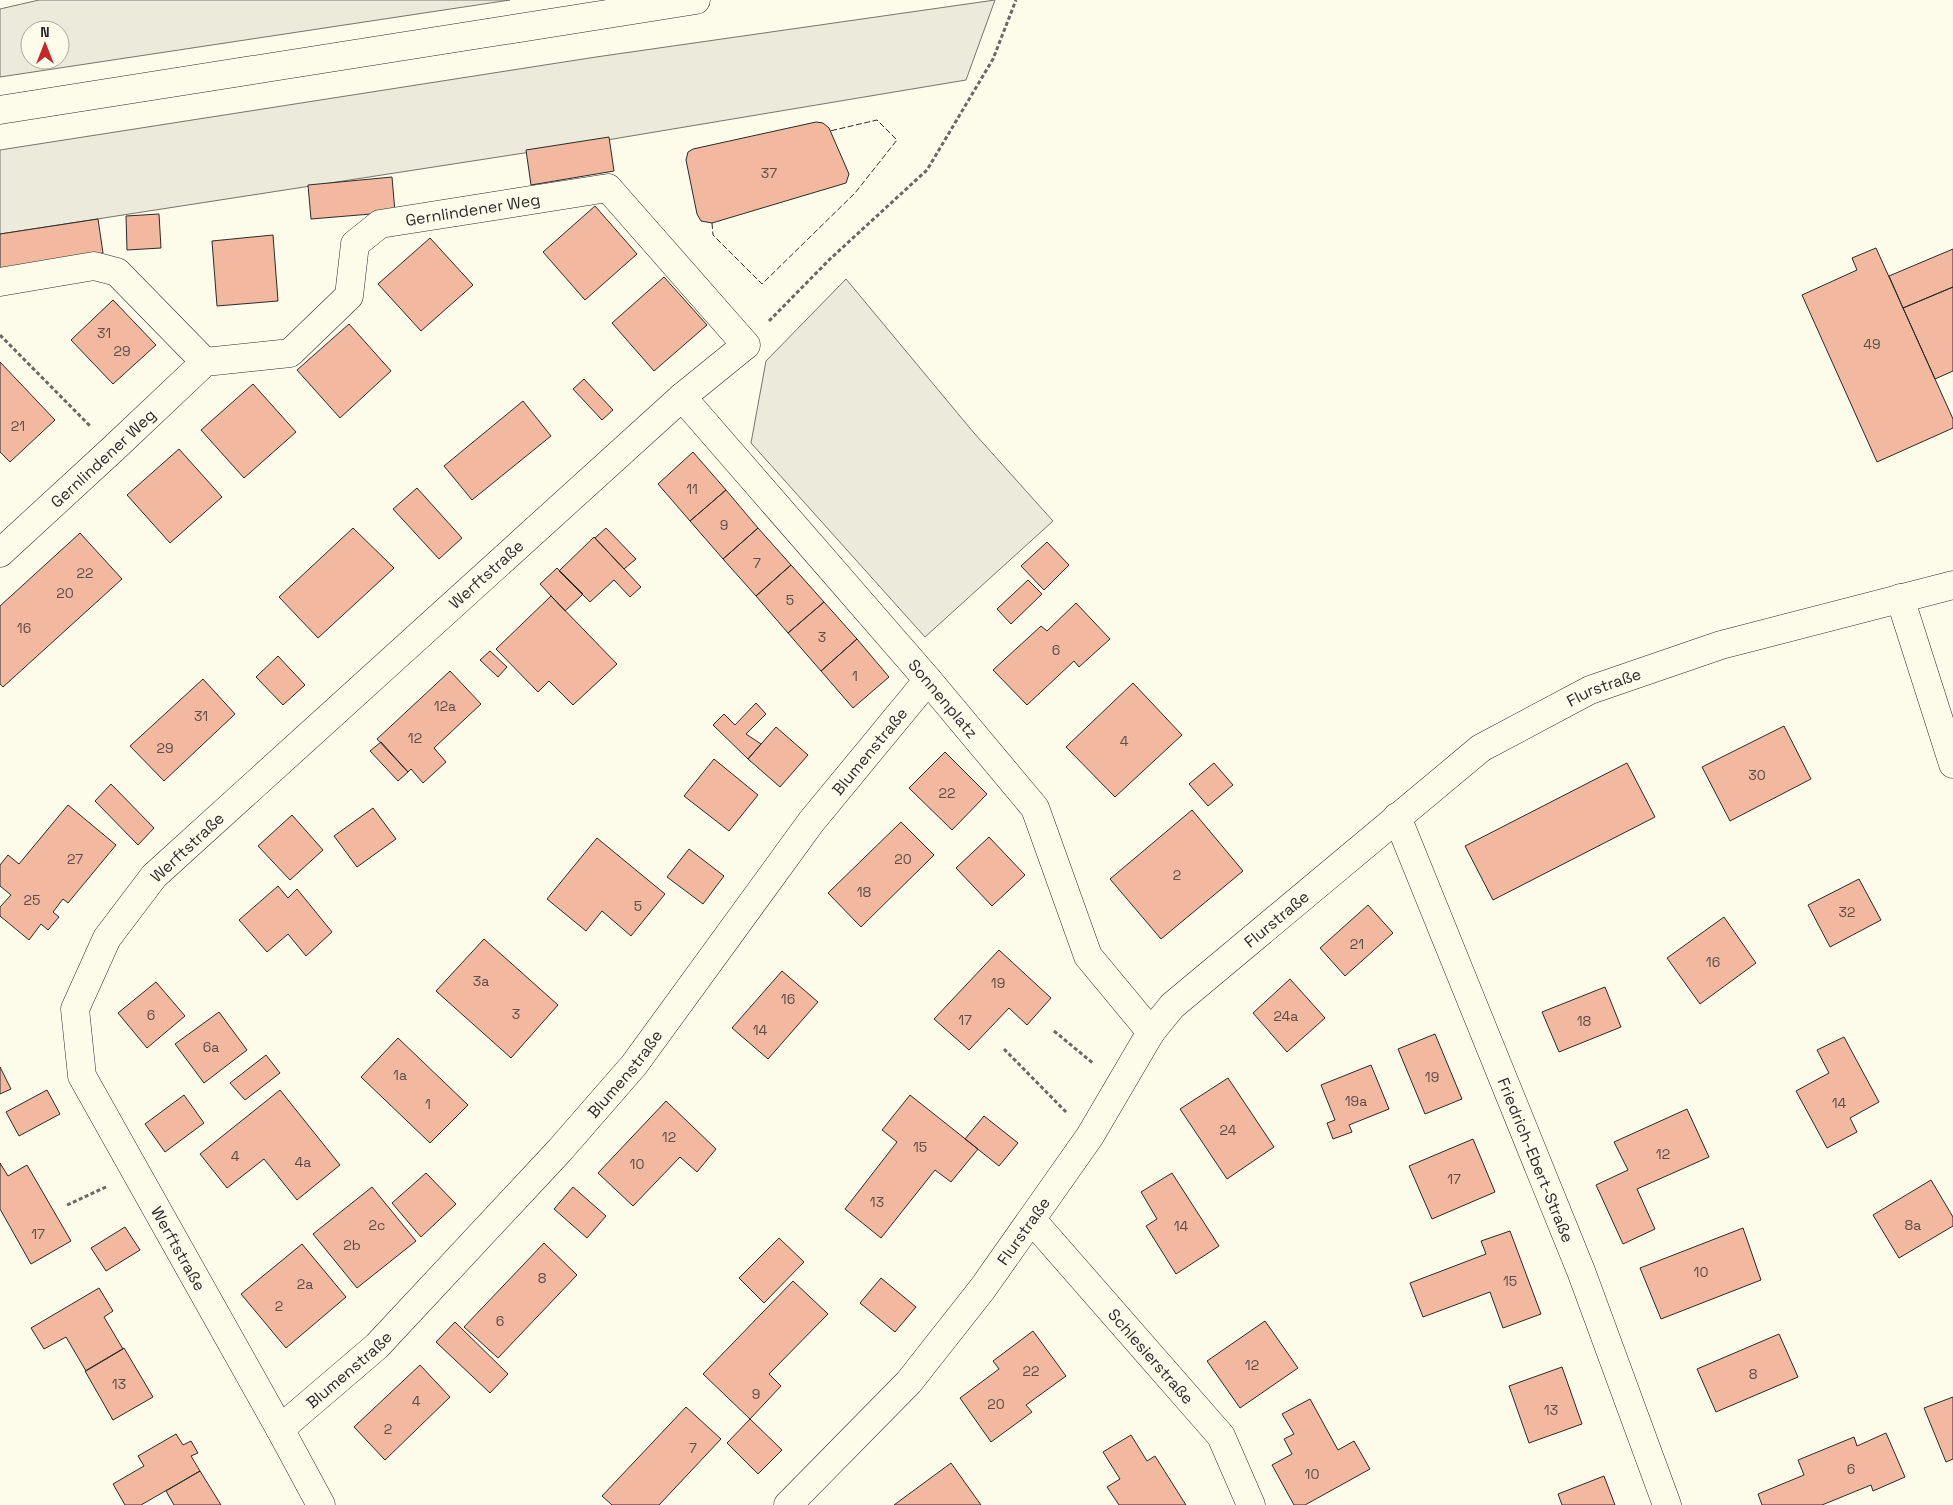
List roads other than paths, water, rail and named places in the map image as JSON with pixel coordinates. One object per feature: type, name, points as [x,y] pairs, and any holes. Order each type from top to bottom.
[{"type":"main road","points":[[0,110],[696,0]]},
{"type":"main road","name":"Gernlindener Weg","points":[[0,553],[113,450],[205,362],[290,353],[350,296],[355,244],[380,224],[608,188],[746,345]]},
{"type":"main road","points":[[0,282],[94,266],[117,272],[205,362]]},
{"type":"main road","name":"Werftstraße","points":[[321,1505],[82,1076],[74,1009],[107,938],[154,876],[682,397],[746,345]]},
{"type":"main road","name":"Sonnenplatz","points":[[682,397],[928,680],[1035,808],[1088,956],[1151,1032]]},
{"type":"main road","name":"Flurstraße","points":[[788,1505],[909,1382],[983,1288],[1090,1136],[1151,1032],[1172,1006],[1482,748],[1590,690],[1720,645],[1953,585]]},
{"type":"main road","points":[[1900,598],[1953,764]]},
{"type":"main road","name":"Blumenstraße","points":[[280,1429],[377,1346],[560,1150],[634,1065],[811,822],[928,680]]},
{"type":"main road","name":"Friedrich-Ebert-Straße","points":[[1397,817],[1581,1271],[1668,1505]]},
{"type":"main road","name":"Schlesierstraße","points":[[1032,1220],[1221,1436],[1252,1505]]}]
